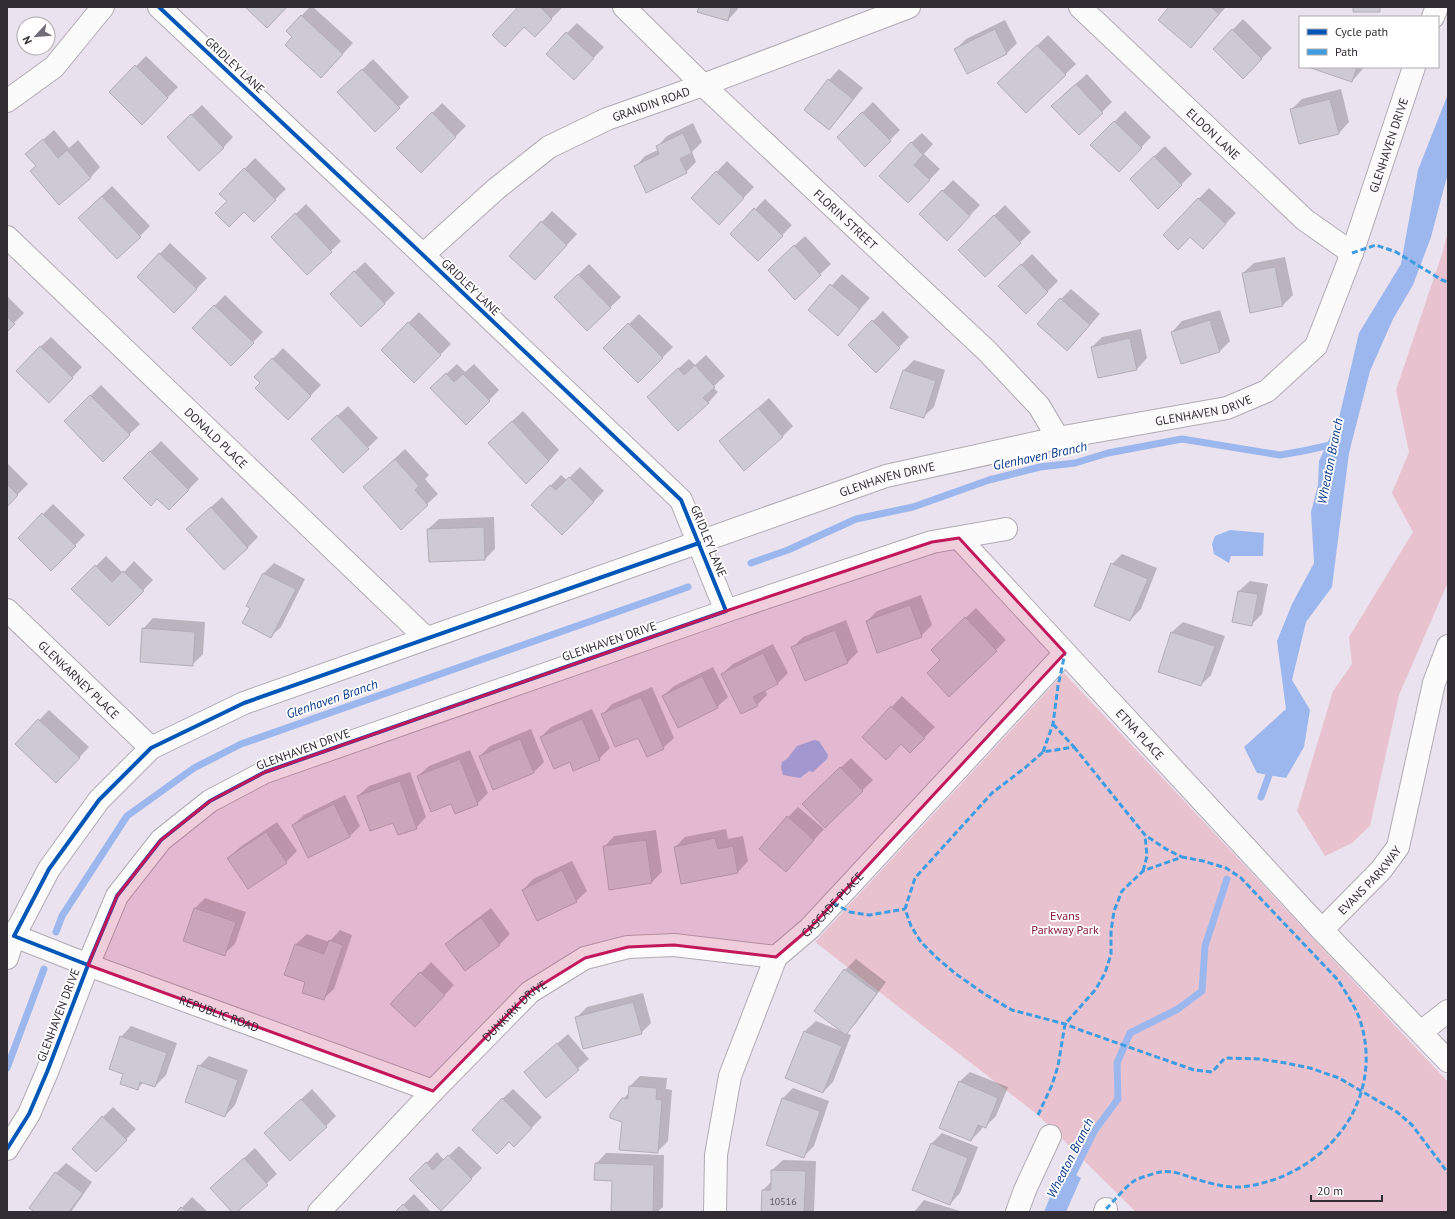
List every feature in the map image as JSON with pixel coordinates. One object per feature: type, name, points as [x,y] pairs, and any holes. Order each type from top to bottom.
[{"type":"street","points":[[7,101],[54,67],[103,7]]},
{"type":"street","name":"GRIDLEY LANE","points":[[159,7],[681,500],[726,611]]},
{"type":"street","name":"FLORIN STREET","points":[[624,7],[703,85],[987,351],[1039,406],[1058,438]]},
{"type":"street","name":"GRANDIN ROAD","points":[[423,255],[496,189],[549,147],[606,119],[703,85],[909,7]]},
{"type":"street","name":"ELDON LANE","points":[[1080,7],[1305,220],[1352,254]]},
{"type":"street","name":"GLENHAVEN DRIVE","points":[[7,958],[11,935],[49,869],[99,800],[151,748],[244,703],[886,476],[1058,438],[1227,408],[1267,391],[1316,346],[1352,254],[1414,68]]},
{"type":"street","name":"DONALD PLACE","points":[[7,237],[426,638]]},
{"type":"street","name":"GLENHAVEN DRIVE","points":[[7,1149],[29,1114],[88,965],[118,896],[161,840],[210,801],[265,772],[726,611],[932,542],[1006,529]]},
{"type":"street","name":"ETNA PLACE","points":[[959,538],[1322,930]]},
{"type":"street","name":"GLENKARNEY PLACE","points":[[7,610],[151,748]]},
{"type":"street","name":"EVANS PARKWAY","points":[[1322,930],[1381,870],[1398,846],[1434,683],[1448,646]]},
{"type":"street","name":"CASCADE PLACE","points":[[715,1212],[716,1155],[730,1076],[776,957],[810,928],[1065,653]]},
{"type":"street","points":[[1322,930],[1448,1061]]},
{"type":"street","name":"REPUBLIC ROAD","points":[[11,935],[88,965],[433,1091]]},
{"type":"street","name":"DUNKIRK DRIVE","points":[[319,1212],[433,1091],[530,992],[585,958],[628,947],[674,945],[776,957]]},
{"type":"street","points":[[1421,1032],[1448,1011]]},
{"type":"street","points":[[1017,1212],[1025,1190],[1050,1136]]},
{"type":"highlighted area","points":[[959,538],[1065,653],[810,928],[776,957],[674,945],[628,947],[585,958],[530,992],[433,1091],[88,965],[117,896],[161,840],[210,801],[265,772],[726,611],[932,542]]},
{"type":"green space","points":[[1448,231],[1448,582],[1399,695],[1370,826],[1352,843],[1325,856],[1297,811],[1333,691],[1352,664],[1349,637],[1413,532],[1392,493],[1409,452],[1396,390],[1443,251]]},
{"type":"green space","name":"Evans Parkway Park","points":[[1064,673],[1448,1082],[1448,1212],[1136,1212],[1038,1115],[815,942]]},
{"type":"water","points":[[1448,94],[1448,173],[1431,237],[1413,285],[1393,319],[1370,371],[1349,453],[1332,587],[1306,622],[1292,680],[1310,710],[1304,747],[1286,778],[1257,773],[1244,747],[1286,709],[1277,641],[1292,604],[1314,563],[1311,512],[1318,485],[1319,461],[1339,418],[1359,333],[1401,264],[1418,170]]},
{"type":"water","points":[[1230,530],[1264,533],[1263,556],[1231,556],[1229,563],[1214,554],[1212,544],[1215,536]]},
{"type":"water","points":[[814,740],[819,741],[828,755],[827,759],[813,772],[809,771],[800,778],[783,775],[781,768],[782,762],[787,759],[797,746]]},
{"type":"water","points":[[1062,1167],[1081,1178],[1066,1212],[1044,1212]]},
{"type":"building","points":[[245,7],[287,7],[267,28]]},
{"type":"building","points":[[518,7],[540,7],[552,19],[535,37],[524,27],[505,47],[492,35]]},
{"type":"building","points":[[699,7],[731,7],[728,21],[697,12]]},
{"type":"building","points":[[1169,7],[1211,7],[1219,14],[1191,48],[1158,20]]},
{"type":"building","points":[[1353,7],[1380,7],[1380,12],[1353,12]]},
{"type":"building","points":[[301,15],[343,54],[321,78],[285,45],[292,37],[286,31]]},
{"type":"building","points":[[995,29],[1007,54],[967,74],[954,49]]},
{"type":"building","points":[[1232,29],[1262,59],[1243,79],[1213,49]]},
{"type":"building","points":[[566,32],[594,58],[574,80],[546,54]]},
{"type":"building","points":[[1037,45],[1066,75],[1026,113],[997,83]]},
{"type":"building","points":[[135,65],[168,98],[142,125],[109,92]]},
{"type":"building","points":[[1311,68],[1357,68],[1352,82]]},
{"type":"building","points":[[362,69],[400,108],[375,132],[337,92]]},
{"type":"building","points":[[828,79],[853,99],[829,130],[804,110]]},
{"type":"building","points":[[1076,84],[1103,113],[1079,135],[1051,106]]},
{"type":"building","points":[[1330,99],[1339,134],[1299,144],[1290,109]]},
{"type":"building","points":[[432,112],[456,137],[421,173],[396,148]]},
{"type":"building","points":[[862,112],[891,141],[865,167],[837,137]]},
{"type":"building","points":[[191,114],[224,148],[199,171],[167,137]]},
{"type":"building","points":[[1114,121],[1142,148],[1119,172],[1090,145]]},
{"type":"building","points":[[683,133],[692,153],[680,159],[687,173],[646,193],[634,166],[659,154],[656,146]]},
{"type":"building","points":[[43,139],[58,158],[67,150],[91,178],[59,205],[30,171],[36,166],[25,154]]},
{"type":"building","points":[[911,142],[923,155],[914,165],[930,180],[908,203],[879,176]]},
{"type":"building","points":[[1154,156],[1182,185],[1158,209],[1130,179]]},
{"type":"building","points":[[244,168],[276,200],[254,222],[244,212],[229,227],[215,213],[227,201],[219,194]]},
{"type":"building","points":[[716,171],[744,198],[719,225],[691,198]]},
{"type":"building","points":[[942,190],[970,216],[947,241],[919,214]]},
{"type":"building","points":[[102,196],[141,237],[117,259],[78,218]]},
{"type":"building","points":[[1198,198],[1226,224],[1203,249],[1190,237],[1178,250],[1163,235]]},
{"type":"building","points":[[754,208],[783,236],[758,261],[730,234]]},
{"type":"building","points":[[295,213],[332,252],[307,275],[271,237]]},
{"type":"building","points":[[994,215],[1021,243],[985,277],[958,250]]},
{"type":"building","points":[[541,221],[567,245],[535,280],[509,256]]},
{"type":"building","points":[[794,245],[821,275],[795,300],[768,270]]},
{"type":"building","points":[[159,253],[197,289],[174,313],[137,277]]},
{"type":"building","points":[[1021,264],[1048,292],[1026,314],[998,286]]},
{"type":"building","points":[[1275,267],[1283,306],[1250,313],[1242,273]]},
{"type":"building","points":[[354,271],[385,304],[361,327],[330,294]]},
{"type":"building","points":[[578,274],[611,308],[587,331],[554,297]]},
{"type":"building","points":[[830,284],[860,309],[838,336],[808,310]]},
{"type":"building","points":[[1060,298],[1090,325],[1067,351],[1037,324]]},
{"type":"building","points":[[214,305],[254,343],[231,366],[192,328]]},
{"type":"building","points":[[7,317],[15,324],[7,332]]},
{"type":"building","points":[[872,320],[900,348],[876,373],[848,345]]},
{"type":"building","points":[[1210,320],[1220,352],[1181,364],[1171,332]]},
{"type":"building","points":[[408,322],[441,355],[414,383],[381,350]]},
{"type":"building","points":[[628,323],[663,358],[638,383],[603,348]]},
{"type":"building","points":[[1130,338],[1137,370],[1098,378],[1091,347]]},
{"type":"building","points":[[40,346],[73,378],[49,403],[16,371]]},
{"type":"building","points":[[272,358],[311,396],[288,420],[255,388],[260,383],[254,377]]},
{"type":"building","points":[[695,365],[715,387],[703,398],[709,403],[678,431],[647,397],[678,368],[684,375]]},
{"type":"building","points":[[903,370],[936,381],[924,418],[890,408]]},
{"type":"building","points":[[446,373],[454,382],[463,374],[490,401],[466,425],[430,388]]},
{"type":"building","points":[[90,395],[130,435],[103,462],[64,421]]},
{"type":"building","points":[[758,408],[783,437],[744,471],[719,441]]},
{"type":"building","points":[[337,415],[369,449],[343,473],[311,439]]},
{"type":"building","points":[[512,421],[549,461],[526,484],[488,443]]},
{"type":"building","points":[[150,451],[189,490],[169,510],[157,499],[151,506],[123,478]]},
{"type":"building","points":[[395,459],[419,486],[415,490],[428,505],[401,530],[363,487]]},
{"type":"building","points":[[569,477],[594,502],[562,535],[531,505],[550,485],[556,490]]},
{"type":"building","points":[[7,484],[18,495],[7,507]]},
{"type":"building","points":[[211,507],[248,548],[224,570],[186,529]]},
{"type":"building","points":[[42,513],[76,546],[51,571],[18,538]]},
{"type":"building","points":[[484,527],[485,560],[429,562],[427,529]]},
{"type":"building","points":[[1111,563],[1148,579],[1130,621],[1094,606]]},
{"type":"building","points":[[95,565],[112,582],[123,571],[144,591],[109,626],[71,589]]},
{"type":"building","points":[[263,573],[296,589],[271,638],[242,623],[250,608],[246,606]]},
{"type":"building","points":[[1238,591],[1258,594],[1252,626],[1232,622]]},
{"type":"building","points":[[910,605],[922,637],[877,653],[866,621]]},
{"type":"building","points":[[965,617],[997,651],[949,697],[927,673],[940,660],[931,650]]},
{"type":"building","points":[[142,628],[195,632],[193,666],[140,662]]},
{"type":"building","points":[[835,630],[848,663],[805,681],[791,647]]},
{"type":"building","points":[[1171,632],[1215,646],[1201,686],[1158,672]]},
{"type":"building","points":[[763,653],[778,684],[753,697],[758,706],[741,714],[721,674]]},
{"type":"building","points":[[702,676],[718,708],[678,728],[662,696]]},
{"type":"building","points":[[641,697],[664,749],[647,757],[638,738],[615,747],[601,714]]},
{"type":"building","points":[[891,706],[925,738],[910,753],[901,744],[886,760],[862,737]]},
{"type":"building","points":[[38,719],[80,758],[56,783],[15,744]]},
{"type":"building","points":[[582,719],[600,760],[573,771],[570,762],[554,769],[540,737]]},
{"type":"building","points":[[520,739],[534,773],[493,790],[479,756]]},
{"type":"building","points":[[460,759],[478,805],[455,814],[451,804],[431,812],[417,776]]},
{"type":"building","points":[[840,767],[863,791],[825,828],[802,804]]},
{"type":"building","points":[[400,781],[417,829],[398,835],[393,823],[370,831],[357,796]]},
{"type":"building","points":[[334,804],[350,837],[308,858],[292,825]]},
{"type":"building","points":[[787,816],[814,840],[786,872],[759,849]]},
{"type":"building","points":[[266,832],[287,863],[248,889],[227,858]]},
{"type":"building","points":[[715,838],[718,849],[733,846],[738,873],[681,884],[674,847]]},
{"type":"building","points":[[646,840],[652,883],[609,890],[603,846]]},
{"type":"building","points":[[562,870],[577,902],[537,921],[522,890]]},
{"type":"building","points":[[194,908],[236,922],[225,956],[183,941]]},
{"type":"building","points":[[481,918],[500,945],[465,971],[445,944]]},
{"type":"building","points":[[329,940],[343,945],[324,1000],[302,993],[305,982],[284,975],[295,944],[324,954]]},
{"type":"building","points":[[844,969],[877,993],[846,1035],[814,1011]]},
{"type":"building","points":[[420,972],[445,995],[415,1027],[390,1004]]},
{"type":"building","points":[[633,1002],[642,1034],[583,1049],[575,1017]]},
{"type":"building","points":[[804,1031],[842,1046],[823,1093],[785,1078]]},
{"type":"building","points":[[120,1036],[167,1053],[155,1087],[140,1082],[138,1090],[120,1084],[123,1074],[109,1069]]},
{"type":"building","points":[[557,1043],[579,1070],[546,1098],[524,1072]]},
{"type":"building","points":[[198,1065],[238,1080],[225,1117],[185,1102]]},
{"type":"building","points":[[959,1081],[998,1098],[986,1128],[978,1125],[971,1141],[939,1128]]},
{"type":"building","points":[[629,1086],[657,1088],[656,1099],[662,1100],[658,1153],[619,1150],[622,1122],[610,1118],[610,1114],[622,1098],[628,1099]]},
{"type":"building","points":[[502,1098],[532,1128],[514,1147],[509,1142],[497,1154],[472,1130]]},
{"type":"building","points":[[782,1098],[820,1111],[804,1158],[766,1145]]},
{"type":"building","points":[[301,1099],[327,1127],[290,1161],[264,1133]]},
{"type":"building","points":[[102,1116],[127,1140],[96,1172],[72,1149]]},
{"type":"building","points":[[931,1143],[968,1158],[950,1205],[912,1190]]},
{"type":"building","points":[[448,1155],[472,1179],[441,1211],[409,1179],[426,1162],[433,1170]]},
{"type":"building","points":[[244,1158],[268,1185],[237,1212],[232,1212],[210,1188]]},
{"type":"building","points":[[595,1163],[654,1165],[653,1212],[611,1212],[612,1181],[594,1180]]},
{"type":"building","points":[[771,1170],[806,1171],[804,1212],[761,1212],[762,1190],[771,1190]]},
{"type":"building","points":[[55,1172],[83,1193],[69,1212],[35,1212],[29,1208]]},
{"type":"building","points":[[403,1204],[411,1212],[395,1212]]},
{"type":"building","points":[[181,1207],[187,1212],[176,1212]]},
{"type":"waterway","name":"Glenhaven Branch","points":[[751,563],[788,550],[856,519],[913,507],[989,480],[1040,467],[1075,463],[1108,453],[1182,439],[1280,455],[1335,444]]},
{"type":"waterway","name":"Glenhaven Branch","points":[[56,932],[62,916],[127,816],[194,768],[241,744],[688,587]]},
{"type":"waterway","name":"Wheaton Branch","points":[[1261,797],[1272,767]]},
{"type":"waterway","name":"Wheaton Branch","points":[[1069,1182],[1095,1130],[1118,1099],[1117,1063],[1130,1033],[1178,1009],[1202,991],[1205,946],[1227,879]]},
{"type":"waterway","name":"Glenhaven Branch","points":[[7,1068],[44,969]]},
{"type":"marked path","points":[[1352,253],[1376,245],[1396,252],[1442,280],[1448,282]]},
{"type":"marked path","points":[[1043,752],[1053,724],[1058,686],[1065,653]]},
{"type":"marked path","points":[[1053,724],[1074,747],[1043,752],[992,793],[915,878],[905,909],[911,926],[921,942],[956,974],[986,995],[1012,1010],[1065,1024],[1194,1070],[1212,1072],[1225,1058],[1259,1059],[1310,1068],[1339,1078],[1397,1112],[1412,1125],[1448,1173]]},
{"type":"marked path","points":[[1074,747],[1145,835],[1166,849],[1182,857]]},
{"type":"marked path","points":[[1143,871],[1147,856],[1145,835]]},
{"type":"marked path","points":[[1038,1115],[1052,1085],[1058,1066],[1065,1024],[1096,989],[1105,973],[1111,954],[1111,931],[1114,911],[1122,891],[1143,871],[1182,857],[1203,861],[1226,868],[1241,878],[1338,980],[1360,1020],[1366,1051],[1364,1080],[1356,1107],[1341,1132],[1321,1153],[1297,1169],[1270,1181],[1240,1187],[1228,1187],[1175,1173],[1160,1172],[1134,1181],[1123,1190],[1106,1209]]},
{"type":"marked path","points":[[833,903],[850,912],[869,915],[905,909]]},
{"type":"cycle path","points":[[7,1149],[29,1114],[117,896],[161,840],[210,801],[265,772],[726,611],[681,500],[159,7]]},
{"type":"cycle path","points":[[88,965],[14,936],[49,869],[99,800],[151,748],[244,703],[699,543]]}]
